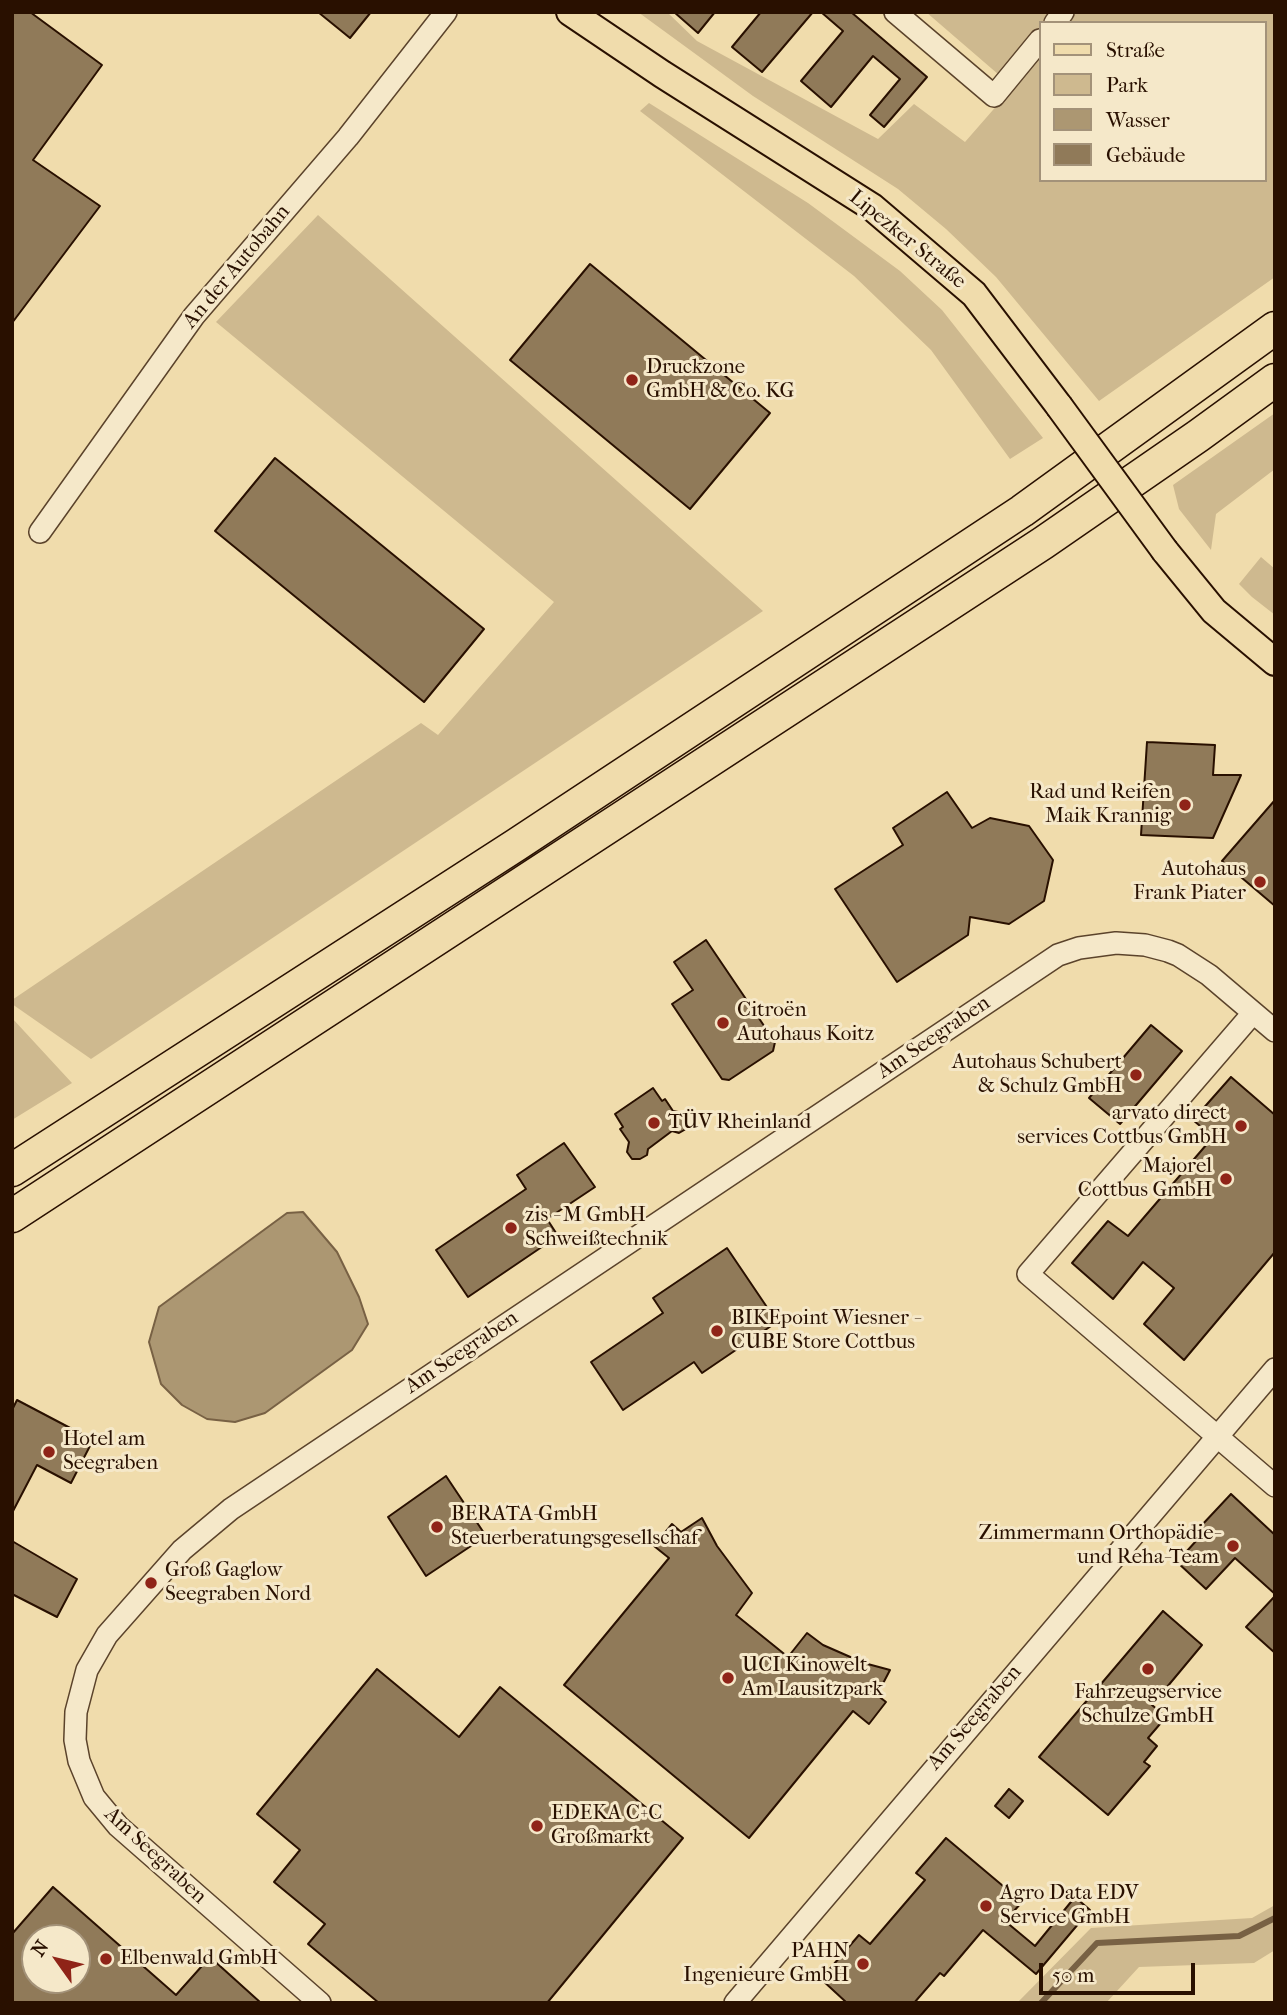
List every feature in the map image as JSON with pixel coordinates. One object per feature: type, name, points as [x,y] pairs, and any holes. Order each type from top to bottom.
[{"type":"highway","points":[[12,1170],[516,845],[1022,511],[1275,328]]},
{"type":"highway","points":[[12,1216],[1043,543],[1275,380]]},
{"type":"main road","name":"Lipezker Straße","points":[[570,12],[662,74],[872,207],[974,294],[1165,551],[1213,611],[1275,662]]},
{"type":"street","name":"An der Autobahn","points":[[40,533],[194,316],[348,137],[446,12]]},
{"type":"street","points":[[895,12],[994,96],[1038,42]]},
{"type":"street","name":"Am Seegraben","points":[[320,2003],[118,1826],[94,1797],[85,1780],[75,1740],[76,1712],[82,1682],[107,1635],[182,1550],[231,1508],[1058,955],[1079,948],[1108,944],[1145,945],[1178,955],[1191,962],[1275,1031]]},
{"type":"street","points":[[1253,1013],[1028,1274],[1275,1486]]},
{"type":"street","name":"Am Seegraben","points":[[735,2003],[1275,1369]]},
{"type":"green space","points":[[638,12],[667,12],[697,41],[878,139],[914,104],[965,142],[1013,87],[926,12],[1275,12],[1275,277],[1099,401],[996,277],[946,229],[898,189],[753,96]]},
{"type":"green space","points":[[649,103],[808,203],[900,271],[942,310],[1043,438],[1010,459],[931,350],[854,276],[640,111]]},
{"type":"green space","points":[[318,215],[763,611],[91,1059],[12,1004],[12,1000],[421,723],[438,735],[554,602],[216,322]]},
{"type":"green space","points":[[1275,413],[1275,469],[1216,514],[1211,550],[1179,509],[1173,485]]},
{"type":"green space","points":[[1261,557],[1275,569],[1275,615],[1239,584]]},
{"type":"green space","points":[[12,1018],[72,1083],[12,1120]]},
{"type":"green space","points":[[1275,1905],[1275,1950],[1254,1963],[1139,1967],[1106,2003],[1017,2003],[1091,1928],[1252,1918]]},
{"type":"water","points":[[303,1212],[337,1252],[359,1297],[368,1324],[352,1350],[265,1413],[235,1422],[207,1419],[182,1405],[161,1384],[149,1342],[159,1307],[287,1213]]},
{"type":"building","points":[[12,12],[30,12],[102,65],[33,160],[100,206],[12,323]]},
{"type":"building","points":[[318,12],[371,12],[350,38]]},
{"type":"building","points":[[674,12],[715,12],[698,33]]},
{"type":"building","points":[[761,12],[813,12],[762,72],[732,47]]},
{"type":"building","points":[[821,12],[851,12],[927,77],[884,127],[870,115],[900,79],[873,56],[831,107],[801,81],[843,31]]},
{"type":"building","name":"Druckzone GmbH & Co. KG","points":[[590,264],[770,413],[690,509],[510,360]]},
{"type":"building","points":[[275,458],[484,629],[424,702],[215,531]]},
{"type":"building","name":"Rad und Reifen Maik Krannig","points":[[1147,742],[1215,745],[1213,775],[1241,775],[1213,838],[1141,835]]},
{"type":"building","points":[[947,792],[972,828],[990,818],[1029,826],[1053,860],[1044,901],[1009,924],[970,917],[968,935],[897,982],[835,889],[903,845],[893,828]]},
{"type":"building","name":"Autohaus Frank Piater","points":[[1275,800],[1275,906],[1222,861]]},
{"type":"building","name":"Citroën Autohaus Koitz","points":[[706,940],[775,1042],[773,1051],[729,1080],[722,1079],[672,1004],[693,990],[674,962]]},
{"type":"building","name":"Autohaus Schubert & Schulz GmbH","points":[[1151,1025],[1182,1051],[1120,1124],[1089,1098]]},
{"type":"building","name":"Majorel Cottbus GmbH","points":[[1231,1077],[1275,1115],[1275,1252],[1184,1360],[1144,1324],[1174,1288],[1143,1262],[1113,1299],[1072,1263],[1108,1221],[1128,1236],[1213,1137],[1193,1120]]},
{"type":"building","name":"TÜV Rheinland","points":[[653,1088],[673,1111],[683,1113],[688,1120],[686,1129],[679,1133],[672,1131],[648,1149],[647,1155],[632,1159],[627,1152],[629,1142],[620,1129],[623,1127],[615,1114]]},
{"type":"building","name":"zis - M GmbH Schweißtechnik","points":[[564,1143],[595,1187],[547,1219],[558,1236],[468,1297],[436,1250],[526,1189],[517,1175]]},
{"type":"building","points":[[727,1248],[777,1322],[702,1373],[694,1362],[623,1410],[591,1362],[663,1313],[653,1298]]},
{"type":"building","name":"Hotel am Seegraben","points":[[17,1400],[93,1440],[71,1483],[37,1465],[12,1513],[12,1410]]},
{"type":"building","name":"BERATA-GmbH Steuerberatungsgesellschaf","points":[[446,1476],[486,1536],[426,1576],[388,1517]]},
{"type":"building","name":"Zimmermann Orthopädie- und Reha-Team","points":[[1231,1494],[1275,1535],[1275,1594],[1235,1558],[1206,1589],[1177,1562],[1206,1530],[1201,1526]]},
{"type":"building","name":"UCI Kinowelt Am Lausitzpark","points":[[702,1518],[717,1546],[752,1593],[736,1615],[788,1657],[807,1633],[823,1645],[864,1663],[890,1670],[877,1695],[886,1702],[869,1724],[853,1711],[749,1838],[564,1685],[669,1558],[654,1546],[672,1524],[681,1532]]},
{"type":"building","points":[[12,1541],[77,1579],[57,1617],[12,1594]]},
{"type":"building","name":"Zimmermann Orthopädie- und Reha-Team","points":[[1275,1596],[1275,1653],[1246,1627]]},
{"type":"building","points":[[1163,1611],[1202,1645],[1152,1705],[1166,1717],[1148,1738],[1157,1746],[1144,1762],[1150,1766],[1108,1815],[1039,1757]]},
{"type":"building","name":"EDEKA C+C Großmarkt","points":[[377,1669],[459,1737],[500,1687],[683,1838],[547,2003],[379,2003],[308,1944],[325,1924],[274,1882],[300,1850],[257,1814]]},
{"type":"building","points":[[1009,1789],[1023,1801],[1009,1818],[995,1806]]},
{"type":"building","points":[[946,1838],[1022,1902],[1005,1921],[1035,1946],[1075,1897],[1090,1910],[1036,1974],[983,1930],[944,1976],[940,1973],[914,2003],[847,2003],[821,1979],[859,1935],[870,1944],[925,1880],[916,1873]]},
{"type":"building","name":"Elbenwald GmbH","points":[[53,1887],[176,1995],[210,1957],[261,2003],[12,2003],[12,1934]]},
{"type":"waterway","points":[[1041,2003],[1097,1943],[1239,1936],[1275,1918]]},
{"type":"place","name":"Druckzone GmbH & Co. KG","points":[[632,380]]},
{"type":"place","name":"Rad und Reifen Maik Krannig","points":[[1185,805]]},
{"type":"place","name":"Autohaus Frank Piater","points":[[1260,882]]},
{"type":"place","name":"Citroën Autohaus Koitz","points":[[723,1023]]},
{"type":"place","name":"Autohaus Schubert & Schulz GmbH","points":[[1136,1075]]},
{"type":"place","name":"TÜV Rheinland","points":[[654,1123]]},
{"type":"place","name":"arvato direct services Cottbus GmbH","points":[[1241,1126]]},
{"type":"place","name":"Majorel Cottbus GmbH","points":[[1226,1179]]},
{"type":"place","name":"zis - M GmbH Schweißtechnik","points":[[511,1228]]},
{"type":"place","name":"BIKEpoint Wiesner - CUBE Store Cottbus","points":[[717,1331]]},
{"type":"place","name":"Hotel am Seegraben","points":[[49,1452]]},
{"type":"place","name":"BERATA-GmbH Steuerberatungsgesellschaf","points":[[437,1527]]},
{"type":"place","name":"Zimmermann Orthopädie- und Reha-Team","points":[[1233,1546]]},
{"type":"place","name":"Groß Gaglow Seegraben Nord","points":[[151,1583]]},
{"type":"place","name":"Fahrzeugservice Schulze GmbH","points":[[1148,1669]]},
{"type":"place","name":"UCI Kinowelt Am Lausitzpark","points":[[728,1678]]},
{"type":"place","name":"EDEKA C+C Großmarkt","points":[[537,1826]]},
{"type":"place","name":"Agro Data EDV Service GmbH","points":[[986,1906]]},
{"type":"place","name":"Elbenwald GmbH","points":[[106,1959]]},
{"type":"place","name":"PAHN Ingenieure GmbH","points":[[863,1964]]}]
